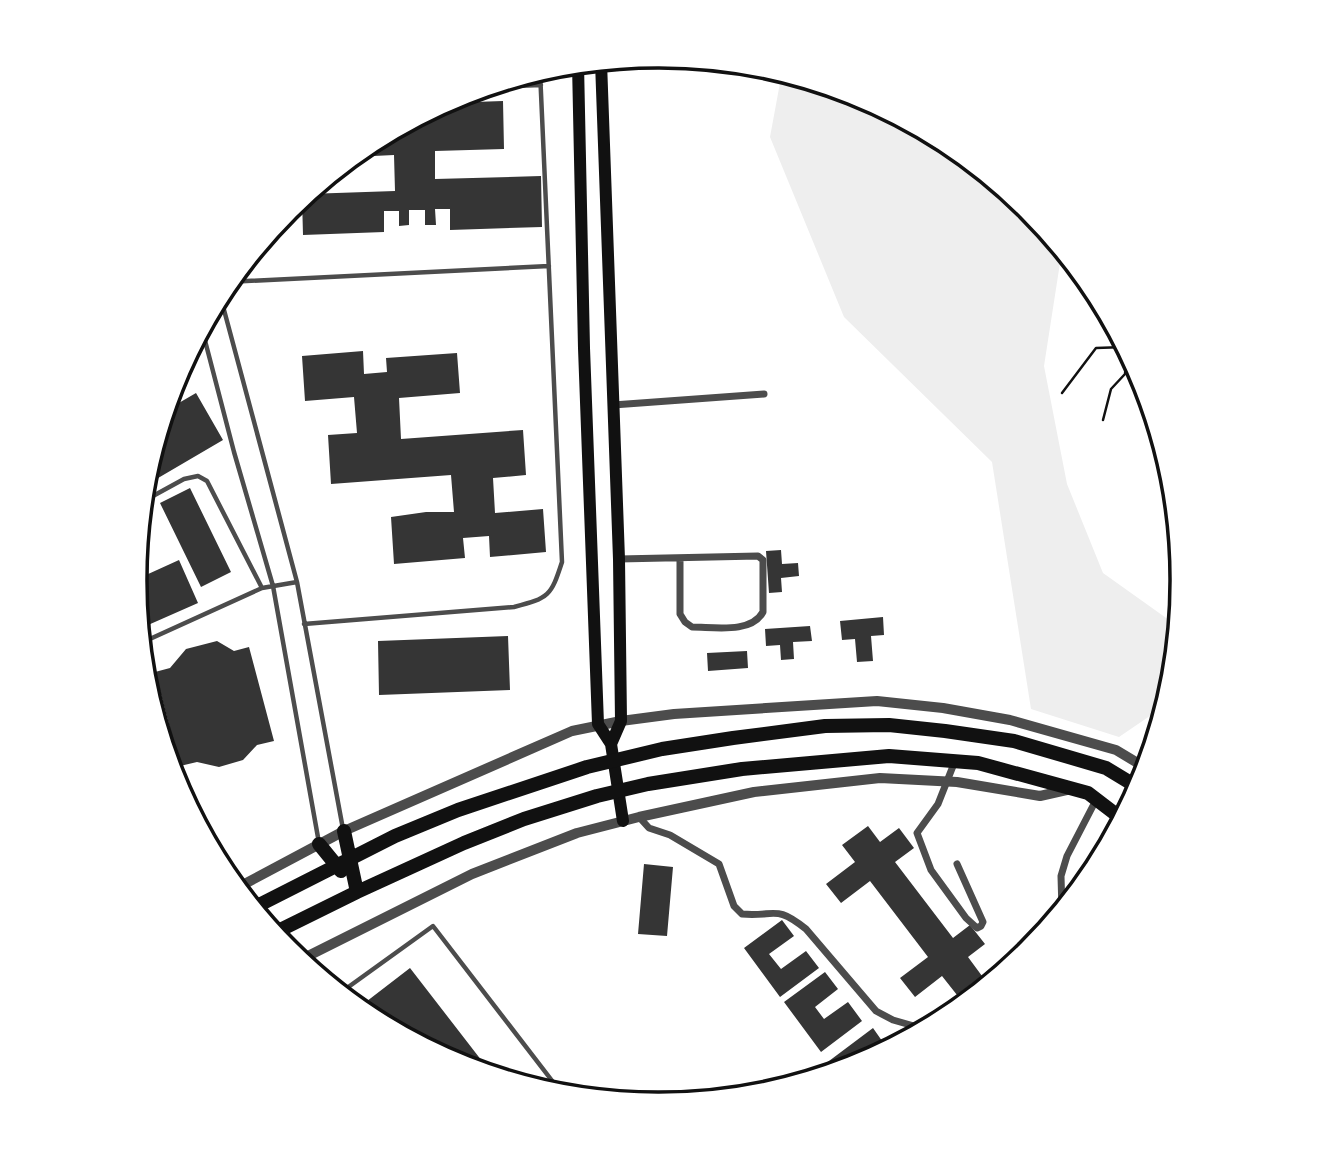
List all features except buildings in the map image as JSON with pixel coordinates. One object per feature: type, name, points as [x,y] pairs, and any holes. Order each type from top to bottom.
[{"type":"main road","points":[[601,72],[619,559],[621,721],[611,744]]},
{"type":"main road","points":[[578,75],[584,348],[598,724],[611,744],[623,821]]},
{"type":"main road","points":[[262,903],[395,836],[470,806],[587,767],[662,749],[733,738],[825,726],[889,724],[1014,740],[1106,768],[1128,782]]},
{"type":"main road","points":[[284,928],[488,833],[597,796],[648,784],[742,769],[889,756],[978,763],[1088,793],[1114,813]]},
{"type":"main road","points":[[344,831],[357,892]]},
{"type":"main road","points":[[319,844],[357,892]]},
{"type":"street","points":[[613,405],[764,394]]},
{"type":"street","points":[[619,559],[680,558],[760,557],[763,560],[763,612],[759,618],[747,626],[692,627],[685,622],[680,614],[680,558]]},
{"type":"street","points":[[247,883],[344,831],[572,731],[598,724],[674,714],[877,702],[943,708],[1010,720],[1116,750],[1136,762]]},
{"type":"street","points":[[954,761],[937,804],[917,833],[931,870],[966,918],[977,928],[983,922],[957,864]]},
{"type":"street","points":[[310,955],[472,874],[577,833],[639,817],[754,792],[880,778],[946,782],[1041,796],[1073,789]]},
{"type":"street","points":[[1061,895],[1060,876],[1067,856],[1096,799]]},
{"type":"street","points":[[639,817],[649,828],[670,835],[719,864],[734,906],[742,914],[783,913],[794,920],[806,929],[876,1011],[910,1025]]},
{"type":"lane","points":[[304,624],[513,607],[539,601],[554,589],[562,562],[541,85],[527,86]]},
{"type":"lane","points":[[244,281],[549,266]]},
{"type":"lane","points":[[224,310],[297,582],[344,831]]},
{"type":"lane","points":[[206,343],[233,452],[273,586],[319,844]]},
{"type":"lane","points":[[154,496],[198,476],[207,481],[262,588]]},
{"type":"lane","points":[[150,639],[262,588],[297,582]]},
{"type":"lane","points":[[348,987],[433,926],[552,1080]]},
{"type":"path","points":[[1062,393],[1096,348],[1114,349]]},
{"type":"path","points":[[1103,419],[1111,388],[1125,371]]},
{"type":"shaded area","points":[[780,83],[854,107],[914,137],[970,174],[1020,218],[1060,263],[1044,366],[1067,484],[1103,573],[1168,620],[1166,647],[1152,714],[1119,737],[1031,709],[992,462],[844,317],[770,137]]}]
